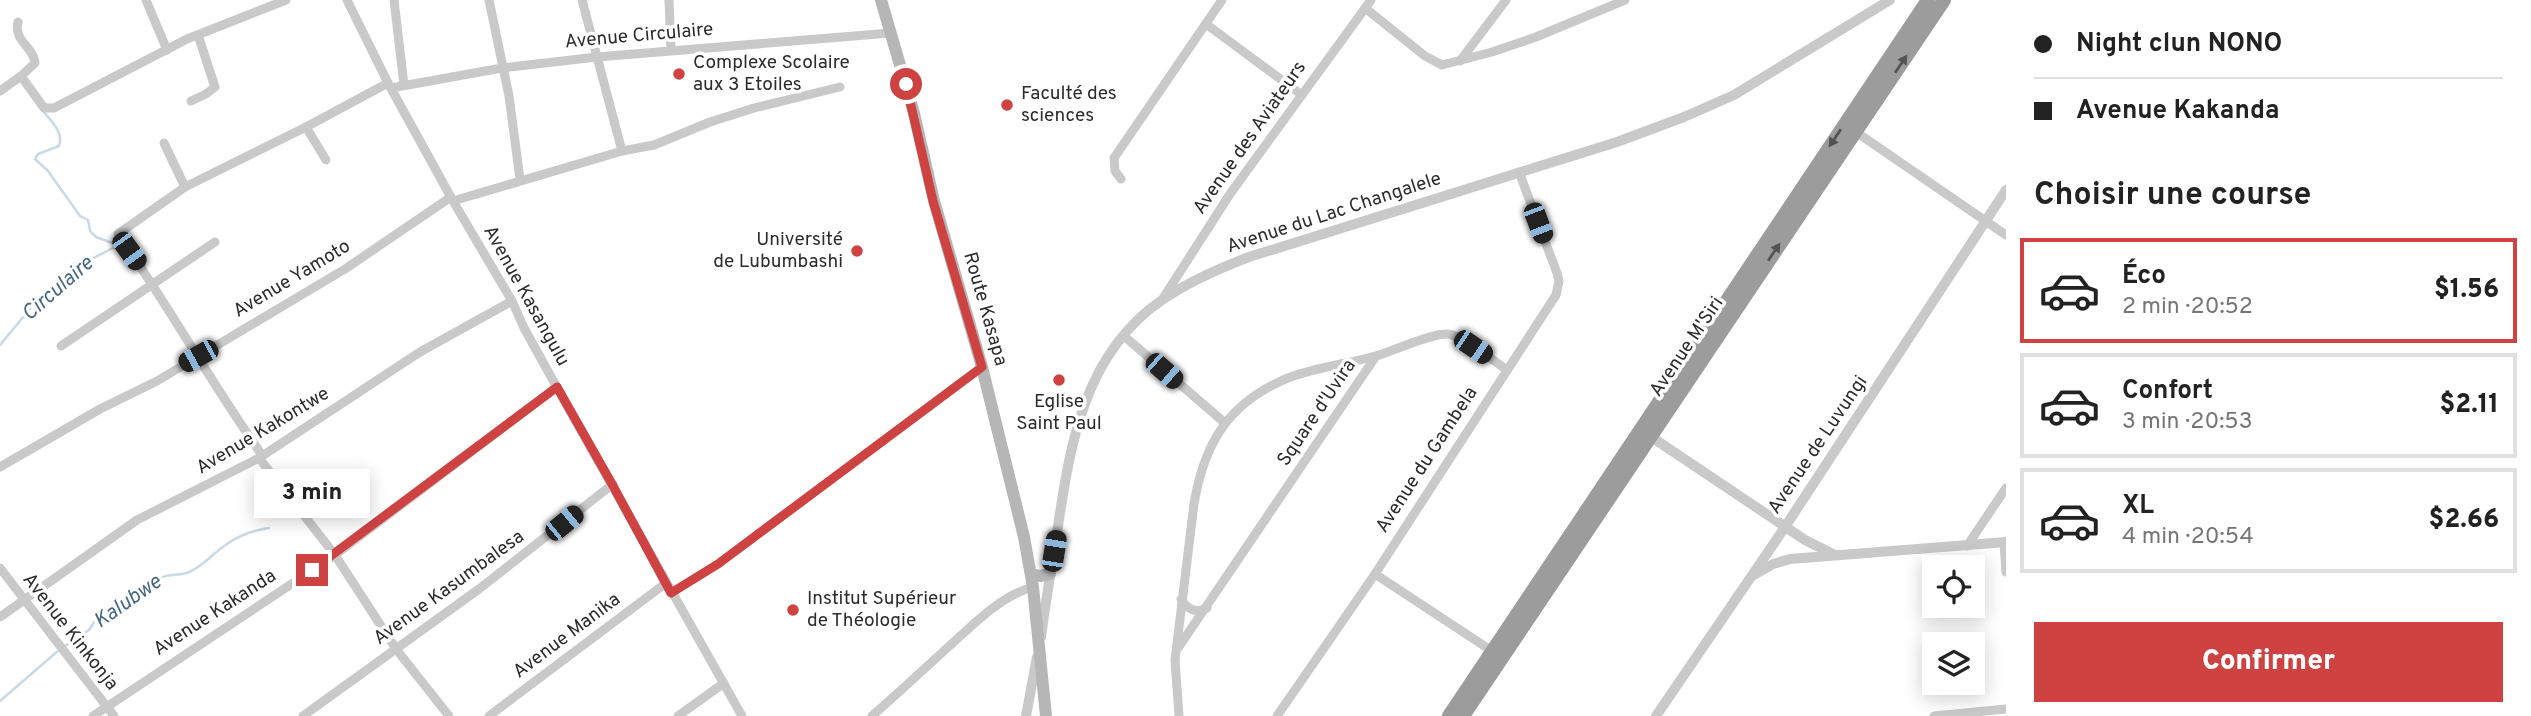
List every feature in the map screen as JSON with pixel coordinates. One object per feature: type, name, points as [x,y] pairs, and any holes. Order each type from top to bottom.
[{"type":"highway","name":"Avenue M'Siri","points":[[1464,716],[1790,204],[1928,0]]},
{"type":"highway","name":"Avenue M'Siri","points":[[1448,716],[1856,132],[1944,0]]},
{"type":"main road","name":"Route Kasapa","points":[[881,0],[914,113],[933,201],[982,367],[1024,537],[1032,580],[1046,716]]},
{"type":"main road","points":[[1032,580],[1050,574]]},
{"type":"street","points":[[146,0],[167,50]]},
{"type":"street","points":[[22,76],[44,108],[49,110],[198,35],[286,0]]},
{"type":"street","name":"Avenue Kasangulu","points":[[347,0],[390,86],[452,199],[512,301],[524,328],[742,716]]},
{"type":"street","points":[[394,0],[404,85]]},
{"type":"street","points":[[489,0],[509,96],[520,179]]},
{"type":"street","points":[[582,0],[622,151]]},
{"type":"street","points":[[669,0],[671,50]]},
{"type":"street","points":[[1121,179],[1115,171],[1114,159],[1222,0]]},
{"type":"street","points":[[1460,61],[1506,0]]},
{"type":"street","points":[[1368,4],[1436,63],[1442,65],[1536,37],[1625,0]]},
{"type":"street","name":"Avenue du Lac Changalele","points":[[1027,716],[1065,479],[1077,421],[1106,358],[1124,336],[1162,300],[1209,274],[1249,257],[1617,142],[1707,108],[1773,72],[1890,0]]},
{"type":"street","name":"Avenue des Aviateurs","points":[[1162,300],[1230,194],[1368,4]]},
{"type":"street","points":[[0,91],[22,76],[36,60],[19,37],[16,27],[18,22]]},
{"type":"street","points":[[1206,24],[1302,95]]},
{"type":"street","name":"Avenue Circulaire","points":[[152,283],[118,234],[185,187],[390,86],[502,68],[597,57],[891,33]]},
{"type":"street","points":[[191,101],[215,86],[198,35]]},
{"type":"street","name":"Avenue Yamoto","points":[[0,467],[198,356],[345,269],[452,199],[622,151],[654,145],[754,107],[840,87]]},
{"type":"street","points":[[306,127],[326,160]]},
{"type":"street","points":[[1856,132],[2006,235]]},
{"type":"street","points":[[164,143],[185,187]]},
{"type":"street","name":"Avenue du Gambela","points":[[1277,716],[1375,574],[1558,289],[1557,273],[1520,173]]},
{"type":"street","name":"Avenue de Luvungi","points":[[1656,716],[1785,527],[2006,190]]},
{"type":"street","points":[[61,346],[215,242]]},
{"type":"street","points":[[152,283],[260,456],[335,555],[396,649],[449,716]]},
{"type":"street","name":"Avenue Kakontwe","points":[[0,617],[137,520],[260,456],[445,336],[512,301]]},
{"type":"street","points":[[1377,356],[1448,334],[1457,336],[1507,370]]},
{"type":"street","points":[[1124,336],[1225,422]]},
{"type":"street","name":"Square d'Uvira","points":[[1177,649],[1181,599],[1198,480],[1209,447],[1225,422],[1253,397],[1289,378],[1377,356]]},
{"type":"street","name":"Square d'Uvira","points":[[1177,649],[1377,356]]},
{"type":"street","points":[[671,593],[718,564],[982,367]]},
{"type":"street","name":"Avenue Kakanda","points":[[93,716],[335,555],[557,387]]},
{"type":"street","points":[[1646,433],[1785,527],[1836,555]]},
{"type":"street","name":"Avenue Kasumbalesa","points":[[303,716],[539,544],[612,484]]},
{"type":"street","points":[[1967,546],[2006,488]]},
{"type":"street","points":[[1751,578],[1779,562],[2005,542],[2006,572]]},
{"type":"street","name":"Avenue Kinkonja","points":[[0,568],[114,716]]},
{"type":"street","points":[[1375,574],[1492,651]]},
{"type":"street","points":[[872,716],[1004,600],[1032,580]]},
{"type":"street","name":"Avenue Manika","points":[[489,716],[666,583]]},
{"type":"street","points":[[1181,599],[1193,610],[1207,608]]},
{"type":"street","points":[[1177,649],[1175,668],[1179,716]]},
{"type":"street","points":[[678,716],[724,682]]},
{"type":"street","points":[[1934,716],[2006,709]]},
{"type":"waterway","name":"Circulaire","points":[[0,345],[34,304],[76,267],[113,248],[115,244],[96,237],[90,231],[88,220],[80,216],[48,171],[35,159],[38,154],[59,146],[60,141],[56,127],[43,111]]},
{"type":"waterway","name":"Kalubwe","points":[[65,646],[89,630],[95,621],[117,604],[160,578],[193,570],[232,541],[248,533],[269,528]]},
{"type":"waterway","name":"Kalubwe","points":[[0,701],[59,650]]},
{"type":"place","name":"Complexe Scolaire aux 3 Etoiles","points":[[679,74]]},
{"type":"place","name":"Faculté des sciences","points":[[1007,105]]},
{"type":"place","name":"Université de Lubumbashi","points":[[857,251]]},
{"type":"place","name":"Eglise Saint Paul","points":[[1059,380]]},
{"type":"place","name":"Institut Supérieur de Théologie","points":[[793,610]]},
{"type":"route","points":[[312,570],[557,387],[671,593],[718,564],[982,367],[933,201],[906,84]]}]
